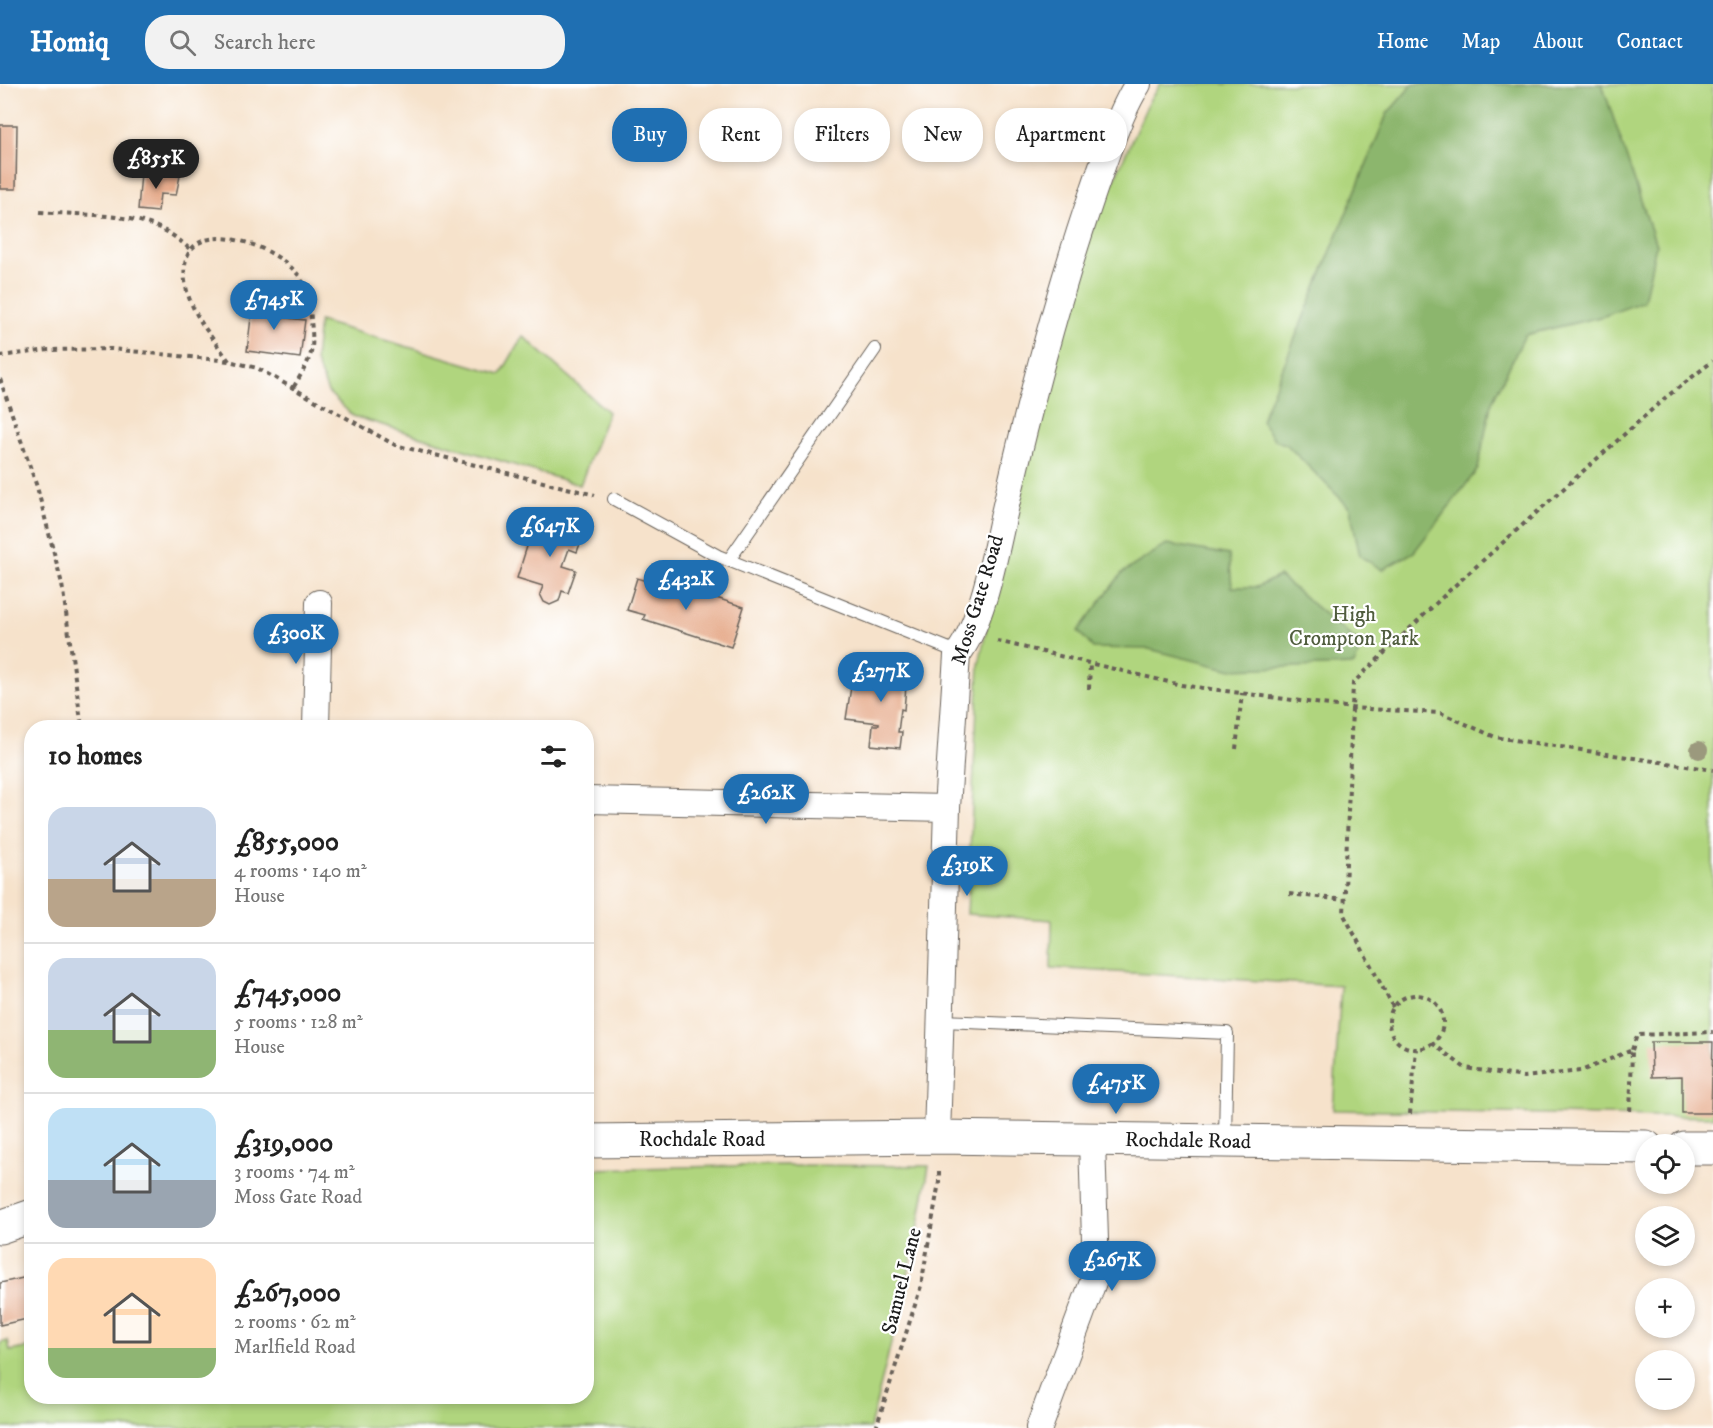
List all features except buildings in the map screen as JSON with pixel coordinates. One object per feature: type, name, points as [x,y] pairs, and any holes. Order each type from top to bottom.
[{"type":"main road","name":"Rochdale Road","points":[[594,1141],[937,1137],[1635,1147]]},
{"type":"main road","points":[[1695,1148],[1713,1148]]},
{"type":"main road","points":[[0,1227],[24,1219]]},
{"type":"street","name":"Moss Gate Road","points":[[937,1137],[943,1021],[947,808],[963,647],[991,567],[1027,417],[1068,267],[1100,172],[1138,84]]},
{"type":"street","points":[[316,720],[319,603]]},
{"type":"street","points":[[594,800],[947,808]]},
{"type":"street","points":[[1038,1428],[1096,1274],[1092,1140]]},
{"type":"lane","points":[[729,560],[875,349]]},
{"type":"lane","points":[[614,499],[729,560],[947,648],[963,647]]},
{"type":"lane","points":[[943,1021],[1227,1033],[1225,1142]]},
{"type":"path","points":[[40,212],[132,220],[154,225],[171,234],[192,251]]},
{"type":"path","points":[[230,361],[192,304],[185,282],[185,265],[192,251],[205,240],[224,236],[247,241],[288,265],[299,276],[307,292],[313,332],[311,354],[293,388]]},
{"type":"path","points":[[0,356],[49,350],[111,349],[230,361],[257,368],[395,445],[614,499]]},
{"type":"path","points":[[1393,1007],[1344,915],[1353,683],[1452,588],[1665,398],[1713,361]]},
{"type":"path","points":[[0,379],[37,487],[62,584],[81,720]]},
{"type":"path","points":[[963,647],[985,638],[1181,685],[1352,708],[1441,713],[1495,737],[1713,770]]},
{"type":"path","points":[[1089,689],[1090,663]]},
{"type":"path","points":[[1236,749],[1242,693]]},
{"type":"path","points":[[1289,894],[1345,900]]},
{"type":"path","points":[[1416,994],[1433,1000],[1443,1015],[1441,1033],[1432,1043],[1416,1049],[1402,1046],[1391,1032],[1389,1024],[1393,1007],[1406,996],[1416,994]]},
{"type":"path","points":[[1637,1134],[1632,1050],[1637,1035],[1713,1032]]},
{"type":"path","points":[[1432,1043],[1465,1068],[1524,1077],[1581,1071],[1632,1050]]},
{"type":"path","points":[[1407,1144],[1416,1049]]},
{"type":"path","name":"Samuel Lane","points":[[876,1428],[921,1286],[939,1182],[937,1137]]},
{"type":"green space","name":"High Crompton Park","points":[[1160,84],[1713,84],[1713,1117],[1333,1110],[1341,986],[1051,968],[1052,920],[967,914],[979,664],[1005,541],[1087,241],[1122,162],[1127,162],[1127,151],[1149,101]]},
{"type":"green space","points":[[1413,84],[1602,84],[1656,245],[1644,301],[1604,316],[1525,335],[1491,404],[1478,469],[1414,552],[1382,570],[1360,556],[1350,508],[1287,445],[1275,440],[1261,421],[1387,114]]},
{"type":"green space","points":[[319,321],[501,374],[523,336],[608,412],[580,485],[353,416],[328,392],[315,360]]},
{"type":"green space","points":[[1167,544],[1229,555],[1232,587],[1257,587],[1279,576],[1362,645],[1354,665],[1228,669],[1149,649],[1093,648],[1078,631],[1122,573]]},
{"type":"green space","points":[[785,1165],[929,1166],[916,1242],[870,1428],[0,1428],[0,1343],[8,1341],[10,1351],[24,1348],[24,1404],[594,1404],[594,1169]]}]
